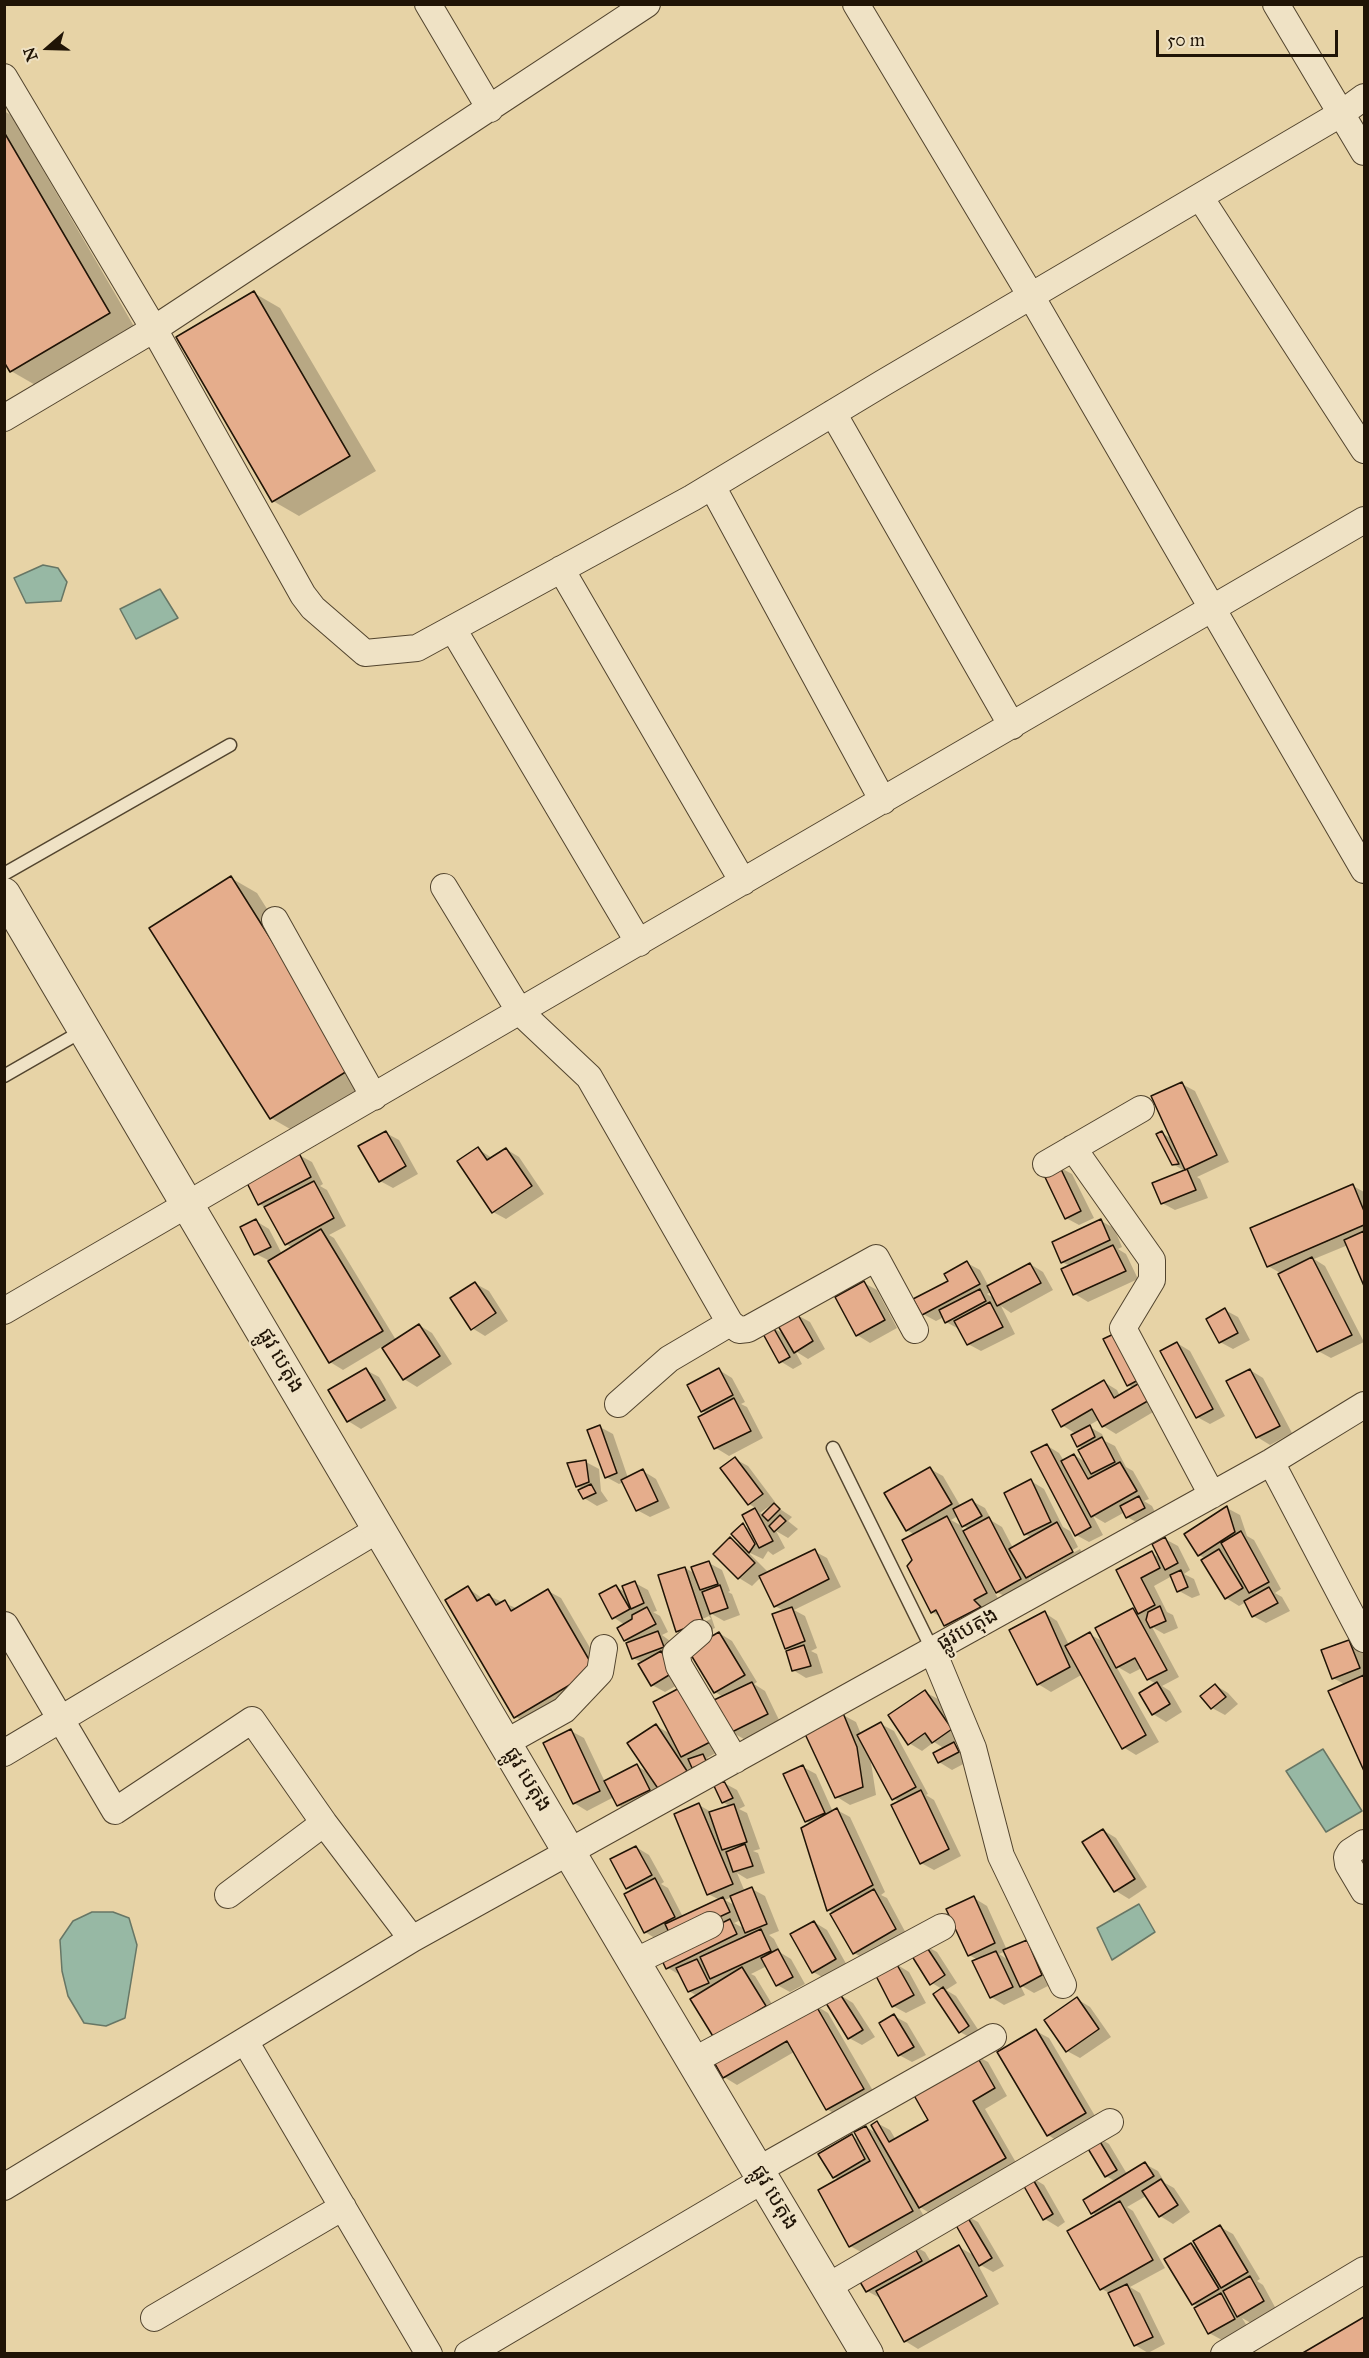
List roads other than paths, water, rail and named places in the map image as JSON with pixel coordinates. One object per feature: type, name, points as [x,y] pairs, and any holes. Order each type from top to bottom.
[{"type":"street","points":[[428,4],[490,109]]},
{"type":"street","points":[[4,418],[154,329],[647,4]]},
{"type":"street","points":[[856,4],[1031,296],[1365,870]]},
{"type":"street","points":[[1276,4],[1365,152]]},
{"type":"street","points":[[4,77],[154,329],[297,585],[313,608],[365,653],[417,648],[712,486],[1342,113],[1365,96]]},
{"type":"street","points":[[1200,197],[1365,450]]},
{"type":"street","points":[[833,413],[1012,726]]},
{"type":"street","points":[[712,486],[883,801]]},
{"type":"street","points":[[4,1311],[1365,520]]},
{"type":"street","points":[[561,569],[743,882]]},
{"type":"street","points":[[453,629],[639,943]]},
{"type":"street","points":[[444,887],[520,1012],[589,1077],[730,1323],[739,1330],[748,1329],[876,1258],[915,1330]]},
{"type":"street","name":"ផ្លូវ បេតុង","points":[[4,894],[867,2354]]},
{"type":"street","points":[[275,920],[374,1097]]},
{"type":"street","points":[[1046,1164],[1141,1109]]},
{"type":"street","points":[[1073,1148],[1152,1260],[1152,1280],[1123,1328],[1212,1495]]},
{"type":"street","points":[[618,1404],[669,1359],[730,1323]]},
{"type":"street","name":"ផ្លូវបេតុង","points":[[4,2187],[412,1940],[1271,1462],[1365,1405]]},
{"type":"street","points":[[1271,1462],[1365,1639]]},
{"type":"street","points":[[4,1753],[379,1529]]},
{"type":"street","points":[[5,1625],[115,1811],[252,1720],[324,1823],[412,1940]]},
{"type":"street","points":[[699,1633],[676,1653],[679,1666],[735,1760]]},
{"type":"street","points":[[506,1743],[564,1710],[600,1672],[604,1648]]},
{"type":"street","points":[[932,1649],[973,1748],[1001,1857],[1063,1985]]},
{"type":"street","points":[[228,1895],[324,1823]]},
{"type":"street","points":[[1365,1843],[1350,1852],[1347,1857],[1348,1864],[1365,1891]]},
{"type":"street","points":[[634,1962],[710,1924]]},
{"type":"street","points":[[693,2061],[942,1927]]},
{"type":"street","points":[[468,2354],[993,2037]]},
{"type":"street","points":[[245,2041],[429,2354]]},
{"type":"street","points":[[827,2287],[1110,2121]]},
{"type":"street","points":[[154,2318],[343,2207]]},
{"type":"street","points":[[1224,2354],[1261,2344],[1365,2270]]},
{"type":"lane","points":[[4,874],[230,745]]},
{"type":"lane","points":[[4,1076],[85,1029]]},
{"type":"lane","points":[[833,1448],[932,1649]]}]
